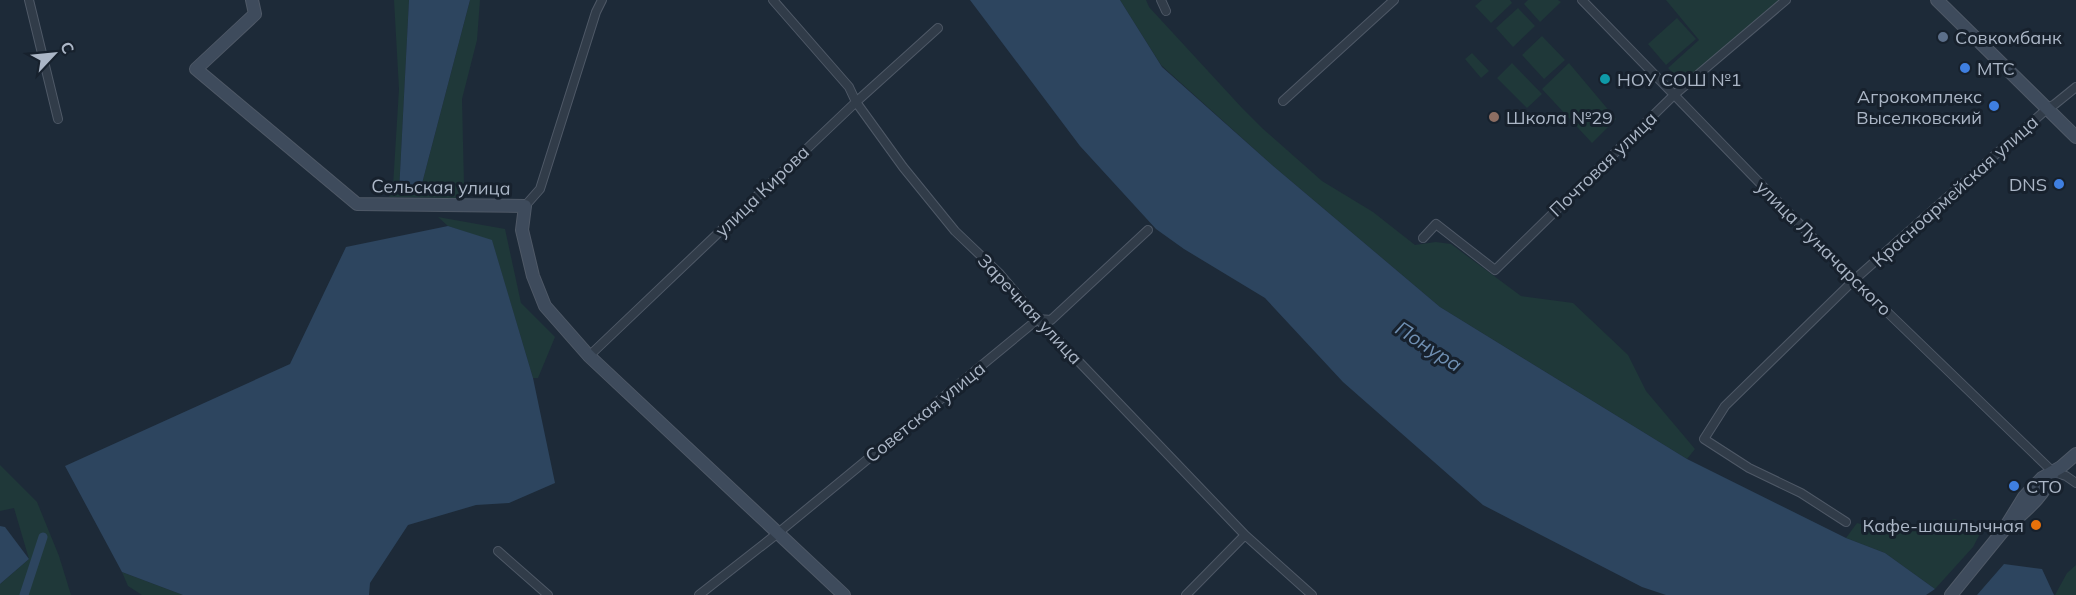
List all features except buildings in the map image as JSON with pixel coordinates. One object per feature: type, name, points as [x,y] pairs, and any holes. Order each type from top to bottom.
[{"type":"street","points":[[29,0],[58,119]]},
{"type":"street","name":"Сельская улица","points":[[252,0],[255,14],[196,69],[357,204],[525,206],[522,230],[533,276],[545,306],[589,356],[844,595]]},
{"type":"street","points":[[525,206],[540,189],[602,0]]},
{"type":"street","name":"Заречная улица","points":[[773,0],[849,87],[856,102],[903,167],[955,231],[999,273],[1038,319],[1245,535],[1312,595]]},
{"type":"street","points":[[1161,0],[1166,11]]},
{"type":"street","points":[[1283,101],[1394,0]]},
{"type":"street","name":"улица Луначарского","points":[[1582,0],[1854,280],[2053,472],[2066,476],[2076,483]]},
{"type":"street","name":"Почтовая улица","points":[[1423,238],[1436,224],[1494,270],[1674,95],[1786,0]]},
{"type":"street","points":[[1937,0],[2076,137]]},
{"type":"street","name":"улица Кирова","points":[[589,356],[856,102],[938,28]]},
{"type":"street","name":"Красноармейская улица","points":[[1846,522],[1801,493],[1749,468],[1704,439],[1725,406],[1854,280],[2048,108],[2076,87]]},
{"type":"street","name":"Советская улица","points":[[699,595],[1038,319],[1051,320],[1148,230]]},
{"type":"street","points":[[1951,595],[2003,531],[2033,504],[2049,484],[2053,472],[2076,454]]},
{"type":"street","points":[[1186,595],[1245,535]]},
{"type":"street","points":[[498,551],[548,595]]},
{"type":"green space","points":[[394,0],[409,0],[399,192],[419,195],[470,0],[480,0],[477,40],[462,99],[464,186],[456,198],[389,197],[393,186],[399,89]]},
{"type":"green space","points":[[1120,0],[1146,0],[1149,7],[1262,128],[1322,181],[1373,212],[1415,245],[1436,242],[1451,244],[1521,296],[1573,303],[1628,355],[1646,391],[1695,449],[1687,459],[1440,307],[1272,165],[1161,65]]},
{"type":"green space","points":[[1482,0],[1510,0],[1512,3],[1491,23],[1475,6]]},
{"type":"green space","points":[[1528,0],[1558,0],[1561,2],[1540,22],[1524,4]]},
{"type":"green space","points":[[1666,0],[1779,0],[1683,84],[1668,68],[1699,40]]},
{"type":"green space","points":[[1518,8],[1535,26],[1513,47],[1496,28]]},
{"type":"green space","points":[[1677,18],[1696,39],[1666,65],[1648,44]]},
{"type":"green space","points":[[1542,36],[1565,60],[1544,79],[1522,55]]},
{"type":"green space","points":[[1472,53],[1489,71],[1481,78],[1465,59]]},
{"type":"green space","points":[[1512,63],[1542,94],[1527,108],[1497,78]]},
{"type":"green space","points":[[1569,63],[1616,119],[1592,143],[1542,89]]},
{"type":"green space","points":[[438,217],[505,229],[521,303],[555,337],[538,378],[533,378],[492,241],[448,226]]},
{"type":"green space","points":[[0,465],[37,502],[59,556],[71,595],[0,595],[0,584],[29,559],[14,508],[0,511]]},
{"type":"green space","points":[[1955,519],[1981,532],[1973,547],[1935,589],[1885,553],[1846,538],[1857,523],[1890,532],[1917,529]]},
{"type":"green space","points":[[2076,565],[2076,595],[2055,595],[2067,573]]},
{"type":"green space","points":[[122,572],[183,595],[142,595],[128,586]]},
{"type":"water","points":[[409,0],[470,0],[419,195],[399,192]]},
{"type":"water","name":"Понура","points":[[970,0],[1120,0],[1162,67],[1272,165],[1440,307],[1687,459],[1846,538],[1885,553],[1935,589],[1926,595],[1666,595],[1642,587],[1483,505],[1343,382],[1265,298],[1184,249],[1156,229],[1080,146]]},
{"type":"water","points":[[448,226],[492,240],[533,378],[555,483],[509,503],[476,505],[408,525],[370,583],[369,595],[183,595],[122,572],[65,466],[290,364],[346,247]]},
{"type":"water","points":[[0,526],[5,527],[29,559],[0,584]]},
{"type":"water","points":[[2004,564],[2042,569],[2054,595],[1977,595]]},
{"type":"waterway","points":[[24,595],[43,537]]},
{"type":"place","name":"Совкомбанк","points":[[1943,37]]},
{"type":"place","name":"МТС","points":[[1965,68]]},
{"type":"place","name":"НОУ СОШ №1","points":[[1605,79]]},
{"type":"place","name":"Агрокомплекс Выселковский","points":[[1994,106]]},
{"type":"place","name":"Школа №29","points":[[1494,117]]},
{"type":"place","name":"DNS","points":[[2059,184]]},
{"type":"place","name":"СТО","points":[[2014,486]]},
{"type":"place","name":"Кафе-шашлычная","points":[[2036,525]]}]
